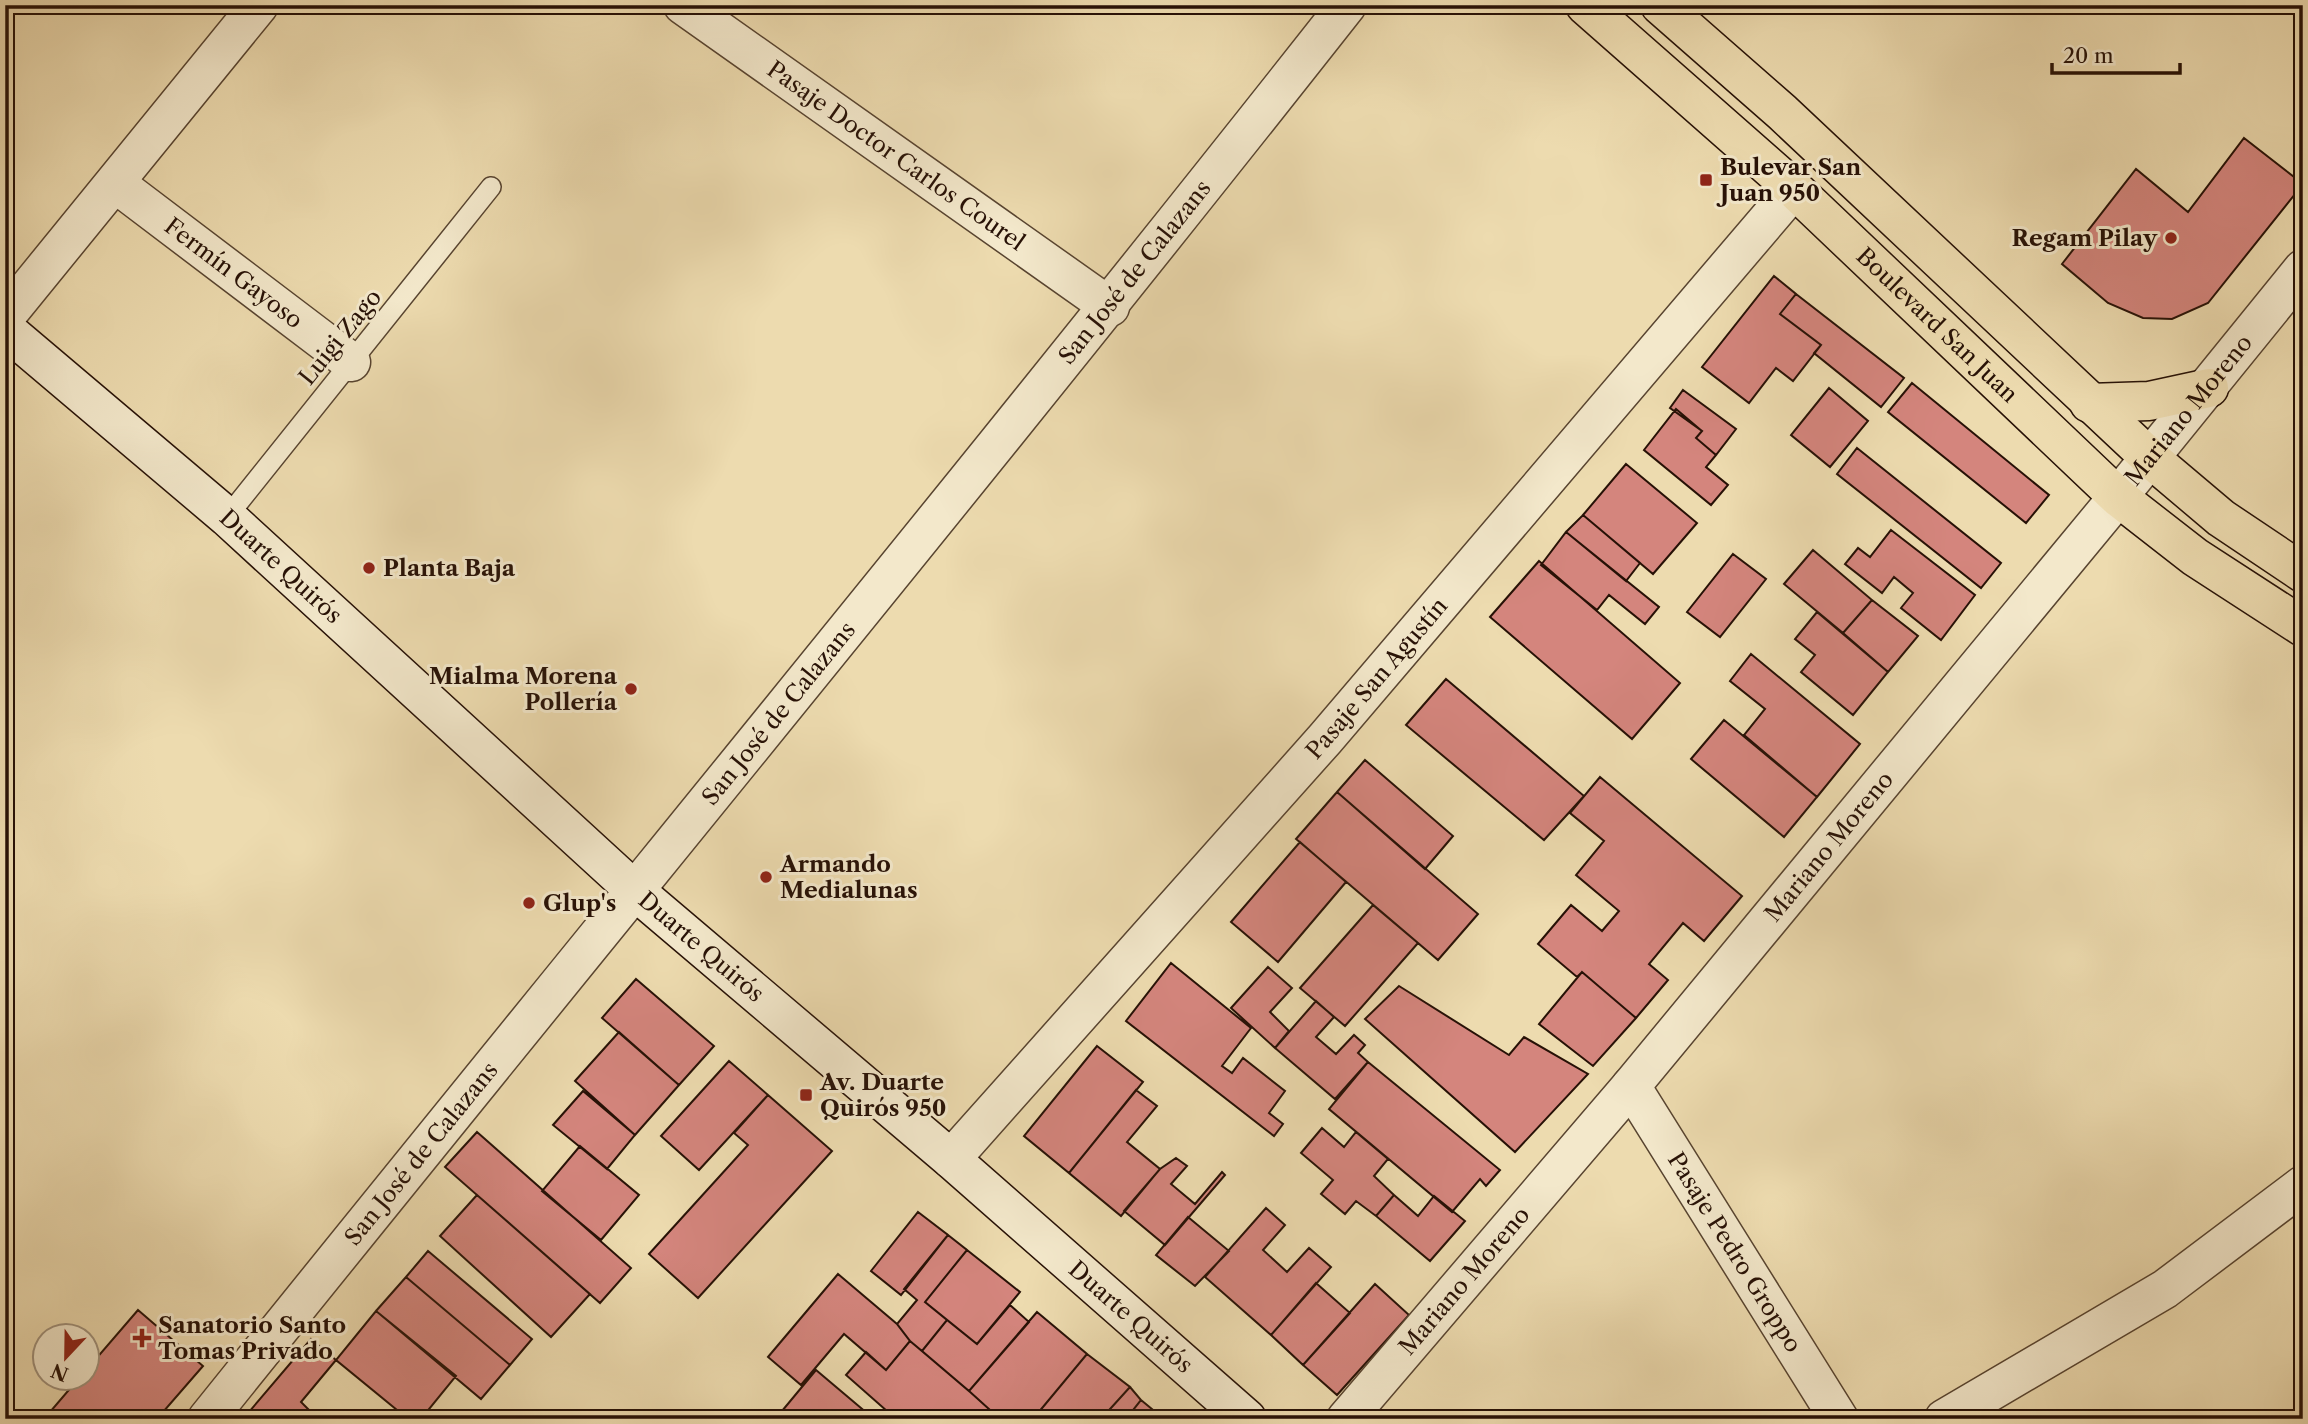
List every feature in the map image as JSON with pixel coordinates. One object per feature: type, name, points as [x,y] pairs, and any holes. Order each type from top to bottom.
[{"type":"main road","name":"Boulevard San Juan","points":[[1585,5],[1794,189],[2118,498],[2195,557],[2303,627]]},
{"type":"main road","name":"Boulevard San Juan","points":[[1660,5],[1782,112],[2150,458],[2221,518],[2303,573]]},
{"type":"main road","points":[[2089,403],[2149,401],[2208,388]]},
{"type":"street","points":[[5,317],[259,5]]},
{"type":"street","name":"Pasaje Doctor Carlos Courel","points":[[684,5],[1110,307]]},
{"type":"street","name":"San José de Calazans","points":[[207,1419],[633,889],[1110,307],[1347,5]]},
{"type":"street","name":"Fermín Gayoso","points":[[115,183],[351,362]]},
{"type":"street","name":"Pasaje San Agustín","points":[[951,1159],[1325,739],[1794,189]]},
{"type":"street","name":"Mariano Moreno","points":[[1346,1419],[1630,1086],[2118,498],[2303,269]]},
{"type":"street","name":"Duarte Quirós","points":[[5,329],[227,517],[633,889],[951,1159],[1247,1419]]},
{"type":"street","name":"Pasaje Pedro Groppo","points":[[1630,1086],[1839,1419]]},
{"type":"street","points":[[1944,1419],[2165,1289],[2303,1185]]},
{"type":"lane","name":"Luigi Zago","points":[[227,517],[491,187]]},
{"type":"building","name":"Regam Pilay","points":[[2244,138],[2303,184],[2208,303],[2172,319],[2143,318],[2108,303],[2062,264],[2136,169],[2188,212]]},
{"type":"building","points":[[1774,276],[1796,294],[1780,314],[1821,345],[1793,381],[1776,368],[1749,403],[1702,367]]},
{"type":"building","points":[[1796,294],[1904,378],[1881,407],[1814,353],[1821,345],[1780,314]]},
{"type":"building","points":[[1912,383],[2049,495],[2026,523],[1888,412]]},
{"type":"building","points":[[1829,388],[1868,421],[1830,467],[1791,435]]},
{"type":"building","points":[[1683,390],[1736,429],[1716,455],[1696,438],[1702,431],[1670,408]]},
{"type":"building","points":[[1676,409],[1702,431],[1696,438],[1716,455],[1706,467],[1728,485],[1711,505],[1644,450]]},
{"type":"building","points":[[1857,448],[2001,563],[1981,588],[1837,474]]},
{"type":"building","points":[[1626,464],[1697,523],[1653,574],[1583,515]]},
{"type":"building","points":[[1583,515],[1640,563],[1626,581],[1566,532]]},
{"type":"building","points":[[1891,530],[1975,595],[1941,640],[1901,608],[1913,593],[1894,577],[1882,593],[1845,564],[1858,548],[1870,557]]},
{"type":"building","points":[[1566,532],[1659,607],[1645,624],[1609,595],[1597,610],[1541,565]]},
{"type":"building","points":[[1813,550],[1872,600],[1843,633],[1784,584]]},
{"type":"building","points":[[1733,554],[1766,579],[1720,637],[1687,612]]},
{"type":"building","points":[[1539,561],[1680,683],[1632,739],[1490,617]]},
{"type":"building","points":[[1872,600],[1918,636],[1888,672],[1843,633]]},
{"type":"building","points":[[1817,612],[1888,672],[1853,715],[1801,672],[1815,655],[1795,639]]},
{"type":"building","points":[[1751,654],[1860,744],[1817,797],[1744,735],[1765,709],[1730,681]]},
{"type":"building","points":[[1446,679],[1584,796],[1544,840],[1406,725]]},
{"type":"building","points":[[1724,720],[1817,797],[1784,837],[1691,759]]},
{"type":"building","points":[[1365,760],[1453,836],[1425,869],[1337,792]]},
{"type":"building","points":[[1600,777],[1742,896],[1704,941],[1683,923],[1649,964],[1668,980],[1636,1018],[1582,972],[1577,977],[1538,944],[1571,905],[1602,931],[1619,911],[1576,875],[1604,841],[1570,813]]},
{"type":"building","points":[[1337,792],[1478,914],[1438,960],[1296,839]]},
{"type":"building","points":[[1300,842],[1346,882],[1278,962],[1231,922]]},
{"type":"building","points":[[1373,905],[1418,943],[1345,1026],[1300,988]]},
{"type":"building","points":[[1171,963],[1251,1028],[1222,1066],[1232,1073],[1243,1058],[1285,1091],[1269,1113],[1283,1124],[1274,1136],[1126,1021]]},
{"type":"building","points":[[1268,967],[1292,988],[1270,1012],[1289,1031],[1275,1048],[1231,1008]]},
{"type":"building","points":[[1582,972],[1636,1018],[1593,1066],[1539,1024]]},
{"type":"building","points":[[636,979],[714,1046],[679,1085],[602,1018]]},
{"type":"building","points":[[1399,986],[1509,1055],[1524,1037],[1588,1074],[1515,1152],[1365,1019]]},
{"type":"building","points":[[1316,1001],[1334,1017],[1316,1037],[1336,1054],[1354,1035],[1365,1045],[1358,1053],[1368,1062],[1335,1099],[1275,1048]]},
{"type":"building","points":[[619,1032],[679,1085],[635,1135],[575,1081]]},
{"type":"building","points":[[1097,1046],[1143,1082],[1069,1173],[1024,1136]]},
{"type":"building","points":[[729,1061],[768,1095],[699,1170],[661,1136]]},
{"type":"building","points":[[1368,1062],[1500,1170],[1486,1186],[1480,1179],[1452,1212],[1329,1109]]},
{"type":"building","points":[[1136,1090],[1157,1106],[1127,1142],[1160,1169],[1121,1216],[1069,1173]]},
{"type":"building","points":[[583,1091],[635,1135],[607,1169],[553,1125]]},
{"type":"building","points":[[768,1095],[832,1151],[698,1298],[649,1254],[748,1145],[734,1133]]},
{"type":"building","points":[[1322,1128],[1344,1147],[1356,1132],[1388,1159],[1374,1176],[1394,1195],[1376,1216],[1356,1201],[1345,1214],[1321,1194],[1333,1180],[1301,1153]]},
{"type":"building","points":[[477,1132],[631,1268],[600,1303],[445,1167]]},
{"type":"building","points":[[580,1146],[639,1195],[601,1240],[542,1191]]},
{"type":"building","points":[[1176,1158],[1187,1166],[1171,1184],[1195,1204],[1222,1172],[1225,1175],[1165,1245],[1124,1211],[1160,1169]]},
{"type":"building","points":[[477,1195],[590,1294],[551,1337],[440,1236]]},
{"type":"building","points":[[1394,1195],[1418,1216],[1434,1196],[1465,1221],[1430,1261],[1376,1216]]},
{"type":"building","points":[[1266,1208],[1285,1225],[1263,1250],[1287,1272],[1309,1248],[1331,1267],[1271,1335],[1205,1277]]},
{"type":"building","points":[[918,1212],[948,1235],[901,1295],[871,1271]]},
{"type":"building","points":[[1188,1217],[1229,1251],[1195,1286],[1156,1255]]},
{"type":"building","points":[[948,1235],[967,1250],[925,1302],[947,1320],[922,1351],[897,1324],[917,1300],[904,1289]]},
{"type":"building","points":[[967,1250],[1020,1292],[977,1344],[925,1302]]},
{"type":"building","points":[[428,1251],[532,1339],[510,1365],[406,1277]]},
{"type":"building","points":[[838,1274],[897,1324],[910,1341],[886,1370],[844,1334],[801,1385],[768,1357]]},
{"type":"building","points":[[406,1277],[510,1365],[481,1399],[376,1311]]},
{"type":"building","points":[[1316,1283],[1350,1313],[1303,1365],[1271,1335]]},
{"type":"building","points":[[1375,1284],[1409,1315],[1337,1395],[1303,1365]]},
{"type":"building","points":[[1010,1305],[1029,1322],[969,1391],[922,1351],[947,1320],[977,1344]]},
{"type":"building","name":"Sanatorio Santo Tomas Privado","points":[[138,1310],[203,1366],[157,1419],[44,1419],[67,1392],[102,1392],[102,1352]]},
{"type":"building","points":[[376,1311],[456,1376],[421,1419],[408,1419],[336,1360]]},
{"type":"building","points":[[1037,1312],[1087,1354],[1033,1419],[1000,1419],[969,1391]]},
{"type":"building","points":[[311,1339],[336,1360],[301,1402],[318,1419],[243,1419]]},
{"type":"building","points":[[910,1341],[1000,1419],[896,1419],[846,1375],[866,1352],[886,1370]]},
{"type":"building","points":[[1087,1354],[1130,1387],[1101,1419],[1033,1419]]},
{"type":"building","points":[[816,1370],[874,1419],[779,1419],[777,1417]]},
{"type":"building","points":[[1130,1387],[1141,1400],[1126,1419],[1101,1419]]},
{"type":"building","points":[[1141,1400],[1164,1419],[1126,1419]]},
{"type":"place","name":"Bulevar San Juan 950","points":[[1706,180]]},
{"type":"place","name":"Regam Pilay","points":[[2171,238]]},
{"type":"place","name":"Planta Baja","points":[[369,568]]},
{"type":"place","name":"Mialma Morena Pollería","points":[[631,689]]},
{"type":"place","name":"Armando Medialunas","points":[[766,877]]},
{"type":"place","name":"Glup's","points":[[529,903]]},
{"type":"place","name":"Av. Duarte Quirós 950","points":[[806,1095]]},
{"type":"place","name":"Sanatorio Santo Tomas Privado","points":[[142,1338]]}]
